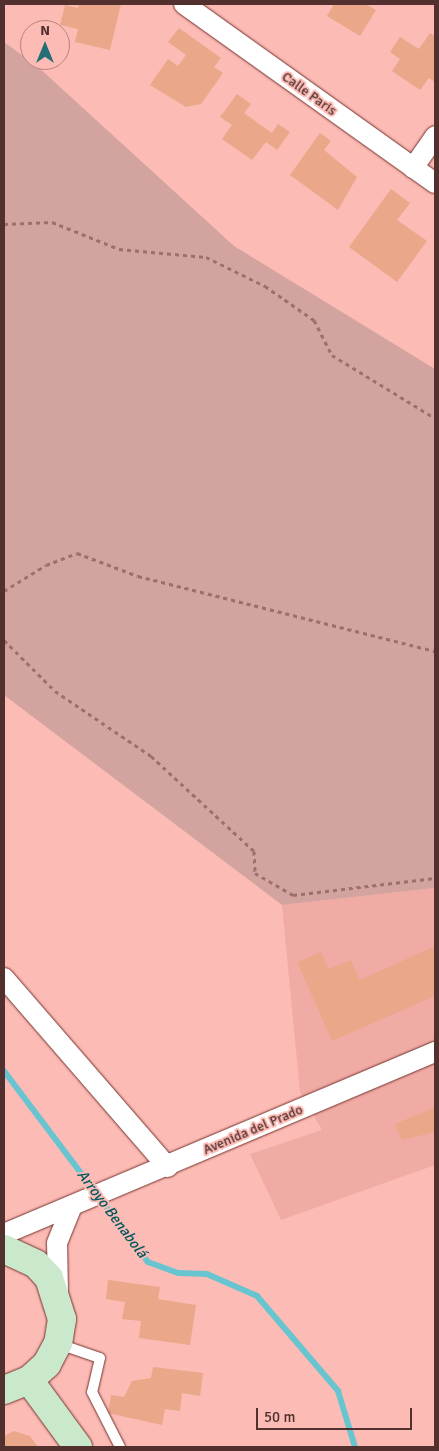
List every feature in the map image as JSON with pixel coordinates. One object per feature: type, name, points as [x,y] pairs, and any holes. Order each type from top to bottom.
[{"type":"street","name":"Calle Paris","points":[[184,4],[435,183]]},
{"type":"street","points":[[413,168],[435,136]]},
{"type":"street","points":[[4,978],[168,1167]]},
{"type":"street","name":"Avenida del Prado","points":[[4,1234],[71,1208],[435,1052]]},
{"type":"street","points":[[4,1390],[29,1380],[47,1364],[58,1343],[62,1319],[58,1294],[56,1243],[71,1208]]},
{"type":"street","points":[[4,1249],[36,1264],[58,1294]]},
{"type":"street","points":[[29,1380],[78,1447]]},
{"type":"lane","points":[[58,1343],[100,1358],[92,1392],[120,1447]]},
{"type":"path","points":[[4,224],[52,222],[120,249],[206,257],[265,286],[314,320],[332,355],[435,418]]},
{"type":"path","points":[[4,591],[46,565],[77,554],[138,576],[435,651]]},
{"type":"path","points":[[4,640],[55,691],[151,756],[254,851],[255,873],[293,895],[435,878]]},
{"type":"shaded area","points":[[4,42],[20,54],[20,70],[41,70],[234,246],[435,369],[435,888],[282,905],[4,695]]},
{"type":"shaded area","points":[[435,888],[435,1165],[281,1220],[250,1154],[322,1130],[300,1092],[282,905]]},
{"type":"building","points":[[79,4],[121,4],[110,50],[75,42],[78,29],[70,27],[70,20],[61,20],[65,5],[78,8]]},
{"type":"building","points":[[334,4],[366,4],[376,10],[360,36],[327,16]]},
{"type":"building","points":[[179,28],[221,58],[214,67],[223,73],[201,104],[186,107],[150,85],[168,59],[178,66],[186,55],[168,42]]},
{"type":"building","points":[[430,33],[435,36],[435,82],[429,78],[420,90],[392,71],[400,59],[390,52],[400,37],[419,49]]},
{"type":"building","points":[[237,94],[251,104],[244,113],[272,133],[278,124],[290,132],[277,150],[266,142],[252,160],[222,139],[232,125],[220,117]]},
{"type":"building","points":[[320,133],[331,141],[324,150],[357,177],[338,210],[290,175]]},
{"type":"building","points":[[391,189],[410,203],[397,220],[427,241],[397,282],[349,247]]},
{"type":"building","points":[[435,946],[435,996],[332,1041],[297,962],[321,952],[329,969],[351,960],[360,980]]},
{"type":"building","points":[[435,1107],[435,1132],[402,1140],[395,1124]]},
{"type":"building","points":[[108,1280],[160,1287],[158,1299],[196,1305],[190,1345],[139,1338],[141,1321],[122,1319],[125,1302],[106,1299]]},
{"type":"building","points":[[153,1367],[203,1373],[200,1396],[182,1393],[180,1411],[165,1409],[162,1425],[108,1413],[111,1395],[124,1397],[132,1381],[151,1378]]},
{"type":"building","points":[[14,1431],[30,1436],[38,1447],[4,1447],[4,1436]]},
{"type":"waterway","name":"Arroyo Benabolá","points":[[4,1071],[148,1262],[178,1273],[207,1274],[257,1296],[338,1391],[355,1447]]}]
